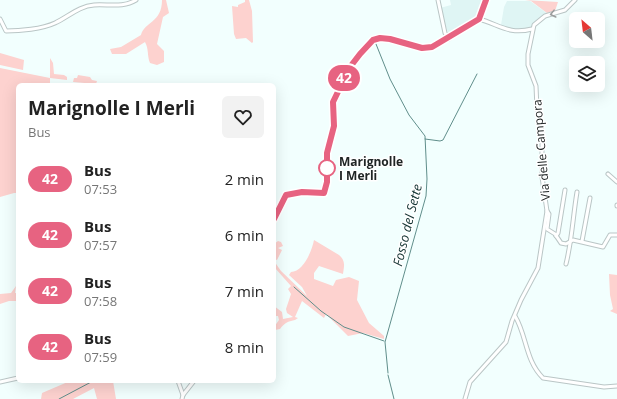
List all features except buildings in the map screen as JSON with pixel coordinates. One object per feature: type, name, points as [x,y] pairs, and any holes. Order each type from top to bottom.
[{"type":"street","points":[[0,19],[6,31],[30,28],[52,24],[89,6],[114,6],[131,3],[136,0]]},
{"type":"street","points":[[438,0],[446,33],[449,39]]},
{"type":"street","points":[[276,215],[286,195],[302,192],[324,193],[327,182],[327,153],[334,126],[333,102],[353,63],[366,46],[373,40],[380,38],[390,39],[422,48],[432,47],[449,39],[479,19],[486,0]]},
{"type":"street","points":[[479,19],[511,31],[522,32],[532,29],[540,19],[565,10],[575,0]]},
{"type":"street","name":"Via delle Campora","points":[[465,399],[468,385],[472,379],[506,342],[512,321],[521,300],[538,268],[547,211],[542,177],[542,131],[537,109],[536,86],[527,61],[532,29]]},
{"type":"street","points":[[608,174],[617,182]]},
{"type":"street","points":[[556,236],[558,233],[565,190]]},
{"type":"street","points":[[566,264],[577,192]]},
{"type":"street","points":[[582,242],[590,198]]},
{"type":"street","points":[[547,211],[550,214],[547,229],[563,243],[569,242],[570,240],[603,247],[610,235],[617,235]]},
{"type":"street","points":[[515,316],[525,337],[526,350],[538,373],[543,378],[604,387],[617,386]]},
{"type":"street","points":[[0,382],[16,378]]},
{"type":"street","points":[[179,383],[183,395]]},
{"type":"street","points":[[182,399],[183,395],[192,383]]},
{"type":"shaded area","points":[[162,0],[166,0],[169,13],[163,17],[157,44],[164,51],[164,62],[157,65],[150,63],[145,42],[126,54],[112,54],[110,49],[121,47],[141,35],[159,13]]},
{"type":"shaded area","points":[[245,0],[249,0],[252,11],[252,43],[246,38],[236,39],[234,34],[232,6],[238,7],[238,5],[245,2]]},
{"type":"shaded area","points":[[450,0],[484,0],[478,19],[449,36],[440,8],[451,5]]},
{"type":"shaded area","points":[[525,0],[558,2],[555,11],[547,13],[531,1]]},
{"type":"shaded area","points":[[507,1],[530,1],[548,14],[540,18],[533,26],[523,31],[506,29],[501,25],[504,7]]},
{"type":"shaded area","points":[[0,53],[24,60],[23,70],[0,65]]},
{"type":"shaded area","points":[[50,58],[53,63],[54,74],[64,75],[67,77],[67,80],[50,78]]},
{"type":"shaded area","points":[[0,68],[50,78],[50,83],[16,83],[16,193],[0,197]]},
{"type":"shaded area","points":[[78,75],[90,77],[92,80],[97,81],[96,83],[73,82],[74,78],[77,78]]},
{"type":"shaded area","points":[[314,240],[343,259],[343,274],[319,266],[314,273],[314,279],[333,286],[336,280],[349,277],[359,281],[357,300],[369,323],[384,336],[384,339],[363,333],[348,336],[326,314],[324,318],[302,301],[295,317],[298,318],[286,323],[280,329],[276,330],[276,324],[279,320],[278,316],[276,316],[276,308],[282,312],[283,319],[293,317],[287,313],[286,309],[291,294],[288,289],[291,286],[276,269],[276,264],[281,271],[307,296],[302,287],[289,275],[291,272],[299,269],[303,265],[311,250]]},
{"type":"shaded area","points":[[278,241],[281,242],[283,246],[278,248],[282,250],[277,260],[276,260],[276,242]]},
{"type":"shaded area","points":[[609,274],[617,275],[617,314],[610,311],[613,309],[610,295]]},
{"type":"shaded area","points":[[16,286],[16,301],[9,301],[0,304],[0,294],[11,293]]},
{"type":"shaded area","points":[[65,383],[113,383],[116,399],[97,399],[94,388],[73,399],[41,399],[42,393]]},
{"type":"waterway","name":"Fosso del Sette","points":[[376,44],[390,79],[409,115],[425,136],[427,179],[426,196],[385,342],[388,373]]},
{"type":"waterway","points":[[425,139],[443,140],[477,74]]},
{"type":"waterway","points":[[294,287],[321,311],[344,327],[384,341]]},
{"type":"waterway","name":"Fosso del Sette","points":[[388,375],[394,399]]},
{"type":"waterway","points":[[59,399],[89,383]]},
{"type":"bus line","name":"42","points":[[276,215],[286,195],[302,192],[324,193],[327,182],[327,153],[334,126],[332,110],[333,102],[353,63],[366,46],[373,40],[384,38],[416,47],[432,47],[449,39],[479,19],[486,0]]},
{"type":"place","name":"Marignolle I Merli","points":[[327,168]]}]
